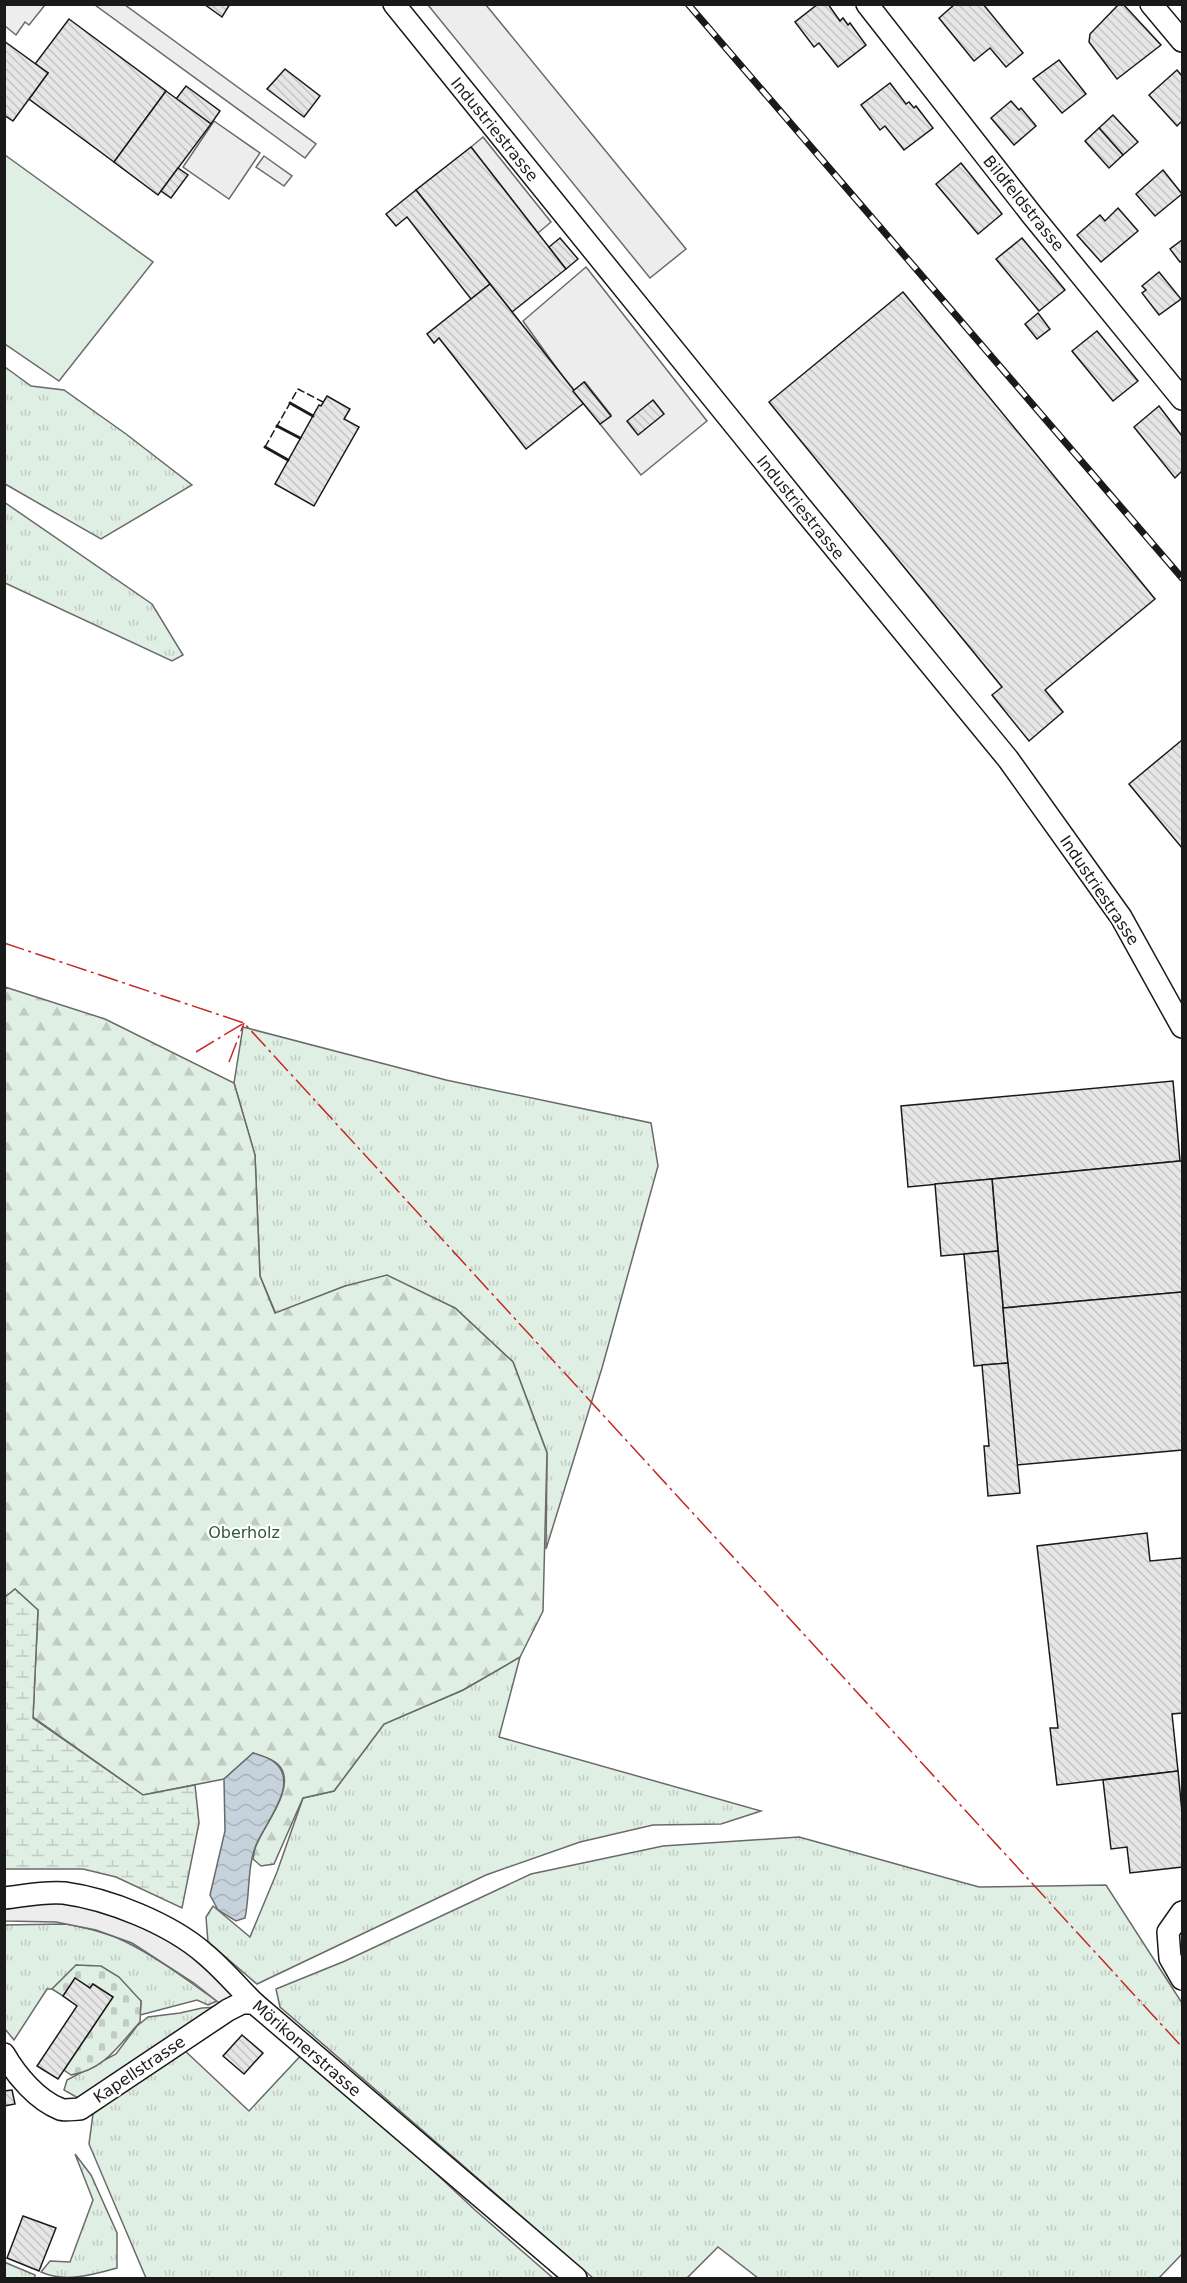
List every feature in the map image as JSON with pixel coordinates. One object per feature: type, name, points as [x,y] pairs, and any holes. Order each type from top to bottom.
[{"type":"street","name":"Industriestrasse","points":[[394,4],[1008,759],[1121,916],[1182,1027]]},
{"type":"street","name":"Bildfeldstrasse","points":[[867,4],[1032,215],[1182,399]]},
{"type":"street","points":[[1151,4],[1182,41]]},
{"type":"street","name":"Mörikonerstrasse","points":[[4,1898],[62,1893],[109,1904],[151,1920],[189,1941],[254,2003],[576,2278]]},
{"type":"street","points":[[1182,1912],[1168,1932],[1170,1958],[1182,1979]]},
{"type":"street","name":"Kapellstrasse","points":[[4,2054],[12,2067],[38,2095],[62,2110],[80,2109],[228,2010],[242,2003],[254,2003]]},
{"type":"green space","points":[[5,155],[153,262],[59,381],[5,344]]},
{"type":"green space","points":[[5,367],[31,386],[64,390],[192,485],[101,539],[5,484]]},
{"type":"green space","points":[[4,502],[152,604],[183,655],[172,661],[5,583]]},
{"type":"green space","name":"Oberholz","points":[[5,987],[105,1019],[234,1083],[255,1155],[260,1276],[275,1313],[345,1286],[387,1275],[455,1308],[513,1362],[547,1453],[543,1611],[520,1657],[463,1690],[384,1724],[334,1791],[303,1798],[274,1864],[261,1866],[253,1859],[255,1848],[284,1787],[281,1768],[272,1760],[253,1753],[224,1779],[143,1795],[33,1717],[38,1610],[15,1589],[5,1598]]},
{"type":"green space","points":[[243,1027],[446,1080],[651,1123],[658,1166],[602,1368],[546,1549],[547,1453],[513,1362],[455,1308],[345,1286],[276,1314],[260,1276],[255,1155],[234,1083]]},
{"type":"green space","points":[[15,1589],[38,1610],[33,1718],[143,1795],[195,1785],[199,1823],[182,1908],[116,1877],[83,1869],[5,1869],[4,1598]]},
{"type":"green space","points":[[520,1657],[499,1737],[761,1811],[721,1824],[653,1825],[580,1842],[486,1875],[257,1984],[208,1942],[206,1917],[213,1906],[250,1937],[277,1872],[303,1798],[334,1791],[384,1724],[463,1690]]},
{"type":"green space","points":[[799,1837],[979,1887],[1106,1885],[1182,2003],[1182,2254],[1159,2278],[758,2278],[718,2247],[687,2278],[593,2278],[280,2007],[276,1989],[345,1961],[531,1874],[663,1846]]},
{"type":"green space","points":[[66,1924],[103,1933],[136,1947],[217,2001],[208,2005],[197,2000],[140,2015],[141,2001],[77,1965],[52,1989],[47,1989],[14,2040],[5,2029],[4,1925]]},
{"type":"green space","points":[[76,1965],[101,1966],[119,1977],[141,2001],[140,2022],[110,2056],[93,2068],[71,2075],[64,2070],[113,1997],[93,1984],[90,1988],[75,1978],[63,1996],[52,1989]]},
{"type":"green space","points":[[218,2007],[78,2098],[64,2090],[67,2080],[116,2054],[137,2026],[148,2017]]},
{"type":"green space","points":[[182,2048],[249,2111],[305,2051],[475,2210],[553,2278],[146,2278],[89,2144],[93,2114]]},
{"type":"green space","points":[[75,2154],[91,2175],[117,2233],[117,2268],[88,2275],[59,2277],[41,2272],[50,2261],[70,2262],[93,2200]]},
{"type":"green space","points":[[4,2262],[35,2275],[35,2278],[5,2278]]},
{"type":"shaded area","points":[[4,5],[45,5],[29,25],[25,22],[16,35],[5,26]]},
{"type":"shaded area","points":[[95,5],[125,5],[316,144],[305,158]]},
{"type":"shaded area","points":[[428,5],[486,5],[686,249],[650,278]]},
{"type":"shaded area","points":[[214,121],[260,153],[229,199],[183,167]]},
{"type":"shaded area","points":[[483,137],[551,222],[538,233],[471,147]]},
{"type":"shaded area","points":[[264,156],[292,176],[284,186],[256,167]]},
{"type":"shaded area","points":[[586,267],[707,421],[641,475],[600,424],[611,415],[585,382],[573,391],[523,321]]},
{"type":"shaded area","points":[[62,1893],[151,1920],[254,2003],[228,2010],[194,1983],[132,1943],[96,1930],[56,1922],[5,1921],[4,1898]]},
{"type":"water","points":[[253,1753],[266,1757],[281,1770],[284,1780],[283,1791],[253,1854],[245,1918],[236,1921],[218,1910],[210,1895],[225,1831],[224,1779]]},
{"type":"building","points":[[204,4],[230,4],[222,17]]},
{"type":"building","points":[[818,4],[828,4],[840,21],[843,18],[848,25],[850,23],[866,45],[838,67],[819,43],[814,47],[795,22]]},
{"type":"building","points":[[955,4],[983,4],[1023,53],[1006,67],[990,48],[974,61],[939,18]]},
{"type":"building","points":[[1119,4],[1123,4],[1161,45],[1117,79],[1089,42],[1090,34]]},
{"type":"building","points":[[69,19],[166,91],[114,162],[29,99],[48,73],[35,64]]},
{"type":"building","points":[[4,41],[48,73],[13,121],[4,115]]},
{"type":"building","points":[[1059,60],[1086,94],[1062,113],[1033,79]]},
{"type":"building","points":[[285,69],[320,96],[304,117],[267,89]]},
{"type":"building","points":[[1177,70],[1182,76],[1182,121],[1177,126],[1149,95]]},
{"type":"building","points":[[890,83],[906,104],[909,102],[914,108],[916,106],[933,128],[904,150],[885,126],[880,130],[861,105]]},
{"type":"building","points":[[186,86],[220,111],[211,124],[176,99]]},
{"type":"building","points":[[166,91],[211,124],[158,195],[114,162]]},
{"type":"building","points":[[1011,101],[1019,110],[1021,108],[1036,126],[1014,145],[991,118]]},
{"type":"building","points":[[1113,115],[1138,142],[1123,155],[1099,128]]},
{"type":"building","points":[[1099,128],[1123,155],[1109,168],[1085,141]]},
{"type":"building","points":[[471,147],[566,269],[512,312],[416,190]]},
{"type":"building","points":[[961,163],[1002,214],[978,234],[936,184]]},
{"type":"building","points":[[178,168],[188,175],[171,198],[161,191]]},
{"type":"building","points":[[1163,170],[1182,194],[1155,216],[1136,194]]},
{"type":"building","points":[[416,190],[490,284],[471,299],[407,217],[396,226],[386,214]]},
{"type":"building","points":[[1118,208],[1138,231],[1101,262],[1077,235],[1100,215],[1105,221]]},
{"type":"building","points":[[560,238],[578,259],[566,269],[549,247]]},
{"type":"building","points":[[1022,238],[1065,290],[1039,311],[996,259]]},
{"type":"building","points":[[1182,240],[1182,261],[1180,262],[1170,249]]},
{"type":"building","points":[[1159,272],[1181,299],[1159,315],[1142,293],[1146,290],[1142,286]]},
{"type":"building","points":[[490,284],[584,403],[526,449],[439,338],[434,343],[427,334]]},
{"type":"building","points":[[903,292],[1155,599],[1045,690],[1063,712],[1029,741],[992,695],[1002,687],[769,402]]},
{"type":"building","points":[[1038,313],[1050,329],[1037,339],[1025,324]]},
{"type":"building","points":[[1097,331],[1138,381],[1113,401],[1072,351]]},
{"type":"building","points":[[584,382],[611,416],[600,424],[573,391]]},
{"type":"building","points":[[327,396],[350,409],[344,419],[359,427],[314,506],[275,484],[319,405],[321,406]]},
{"type":"building","points":[[653,400],[664,414],[638,435],[627,421]]},
{"type":"building","points":[[1159,406],[1182,436],[1182,471],[1175,478],[1134,427]]},
{"type":"building","points":[[1182,740],[1182,848],[1129,784]]},
{"type":"building","points":[[1173,1081],[1180,1161],[908,1187],[901,1106]]},
{"type":"building","points":[[1182,1161],[1182,1292],[1003,1308],[992,1179]]},
{"type":"building","points":[[992,1179],[998,1251],[941,1256],[935,1184]]},
{"type":"building","points":[[998,1251],[1008,1363],[974,1366],[964,1254]]},
{"type":"building","points":[[1182,1292],[1182,1450],[1017,1465],[1003,1308]]},
{"type":"building","points":[[1008,1363],[1020,1493],[988,1496],[984,1446],[989,1446],[982,1365]]},
{"type":"building","points":[[1147,1533],[1150,1561],[1182,1558],[1182,1713],[1172,1714],[1178,1771],[1057,1785],[1050,1728],[1058,1728],[1037,1546]]},
{"type":"building","points":[[1178,1771],[1182,1812],[1182,1867],[1130,1873],[1127,1847],[1111,1849],[1103,1780]]},
{"type":"building","points":[[75,1978],[90,1988],[93,1984],[113,1997],[58,2079],[37,2066],[77,2006],[63,1996]]},
{"type":"building","points":[[242,2035],[263,2053],[244,2074],[223,2056]]},
{"type":"building","points":[[12,2090],[15,2104],[4,2106],[4,2091]]},
{"type":"building","points":[[23,2216],[56,2228],[39,2271],[7,2258]]},
{"type":"railway","points":[[688,4],[1182,578]]},
{"type":"fence","points":[[265,447],[298,389],[323,402]]},
{"type":"wall","points":[[290,403],[313,416]]},
{"type":"wall","points":[[277,426],[300,438]]},
{"type":"wall","points":[[265,447],[288,460]]},
{"type":"power","points":[[4,943],[244,1023],[1182,2047]]},
{"type":"power","points":[[196,1052],[244,1023]]},
{"type":"power","points":[[229,1062],[244,1023]]}]
